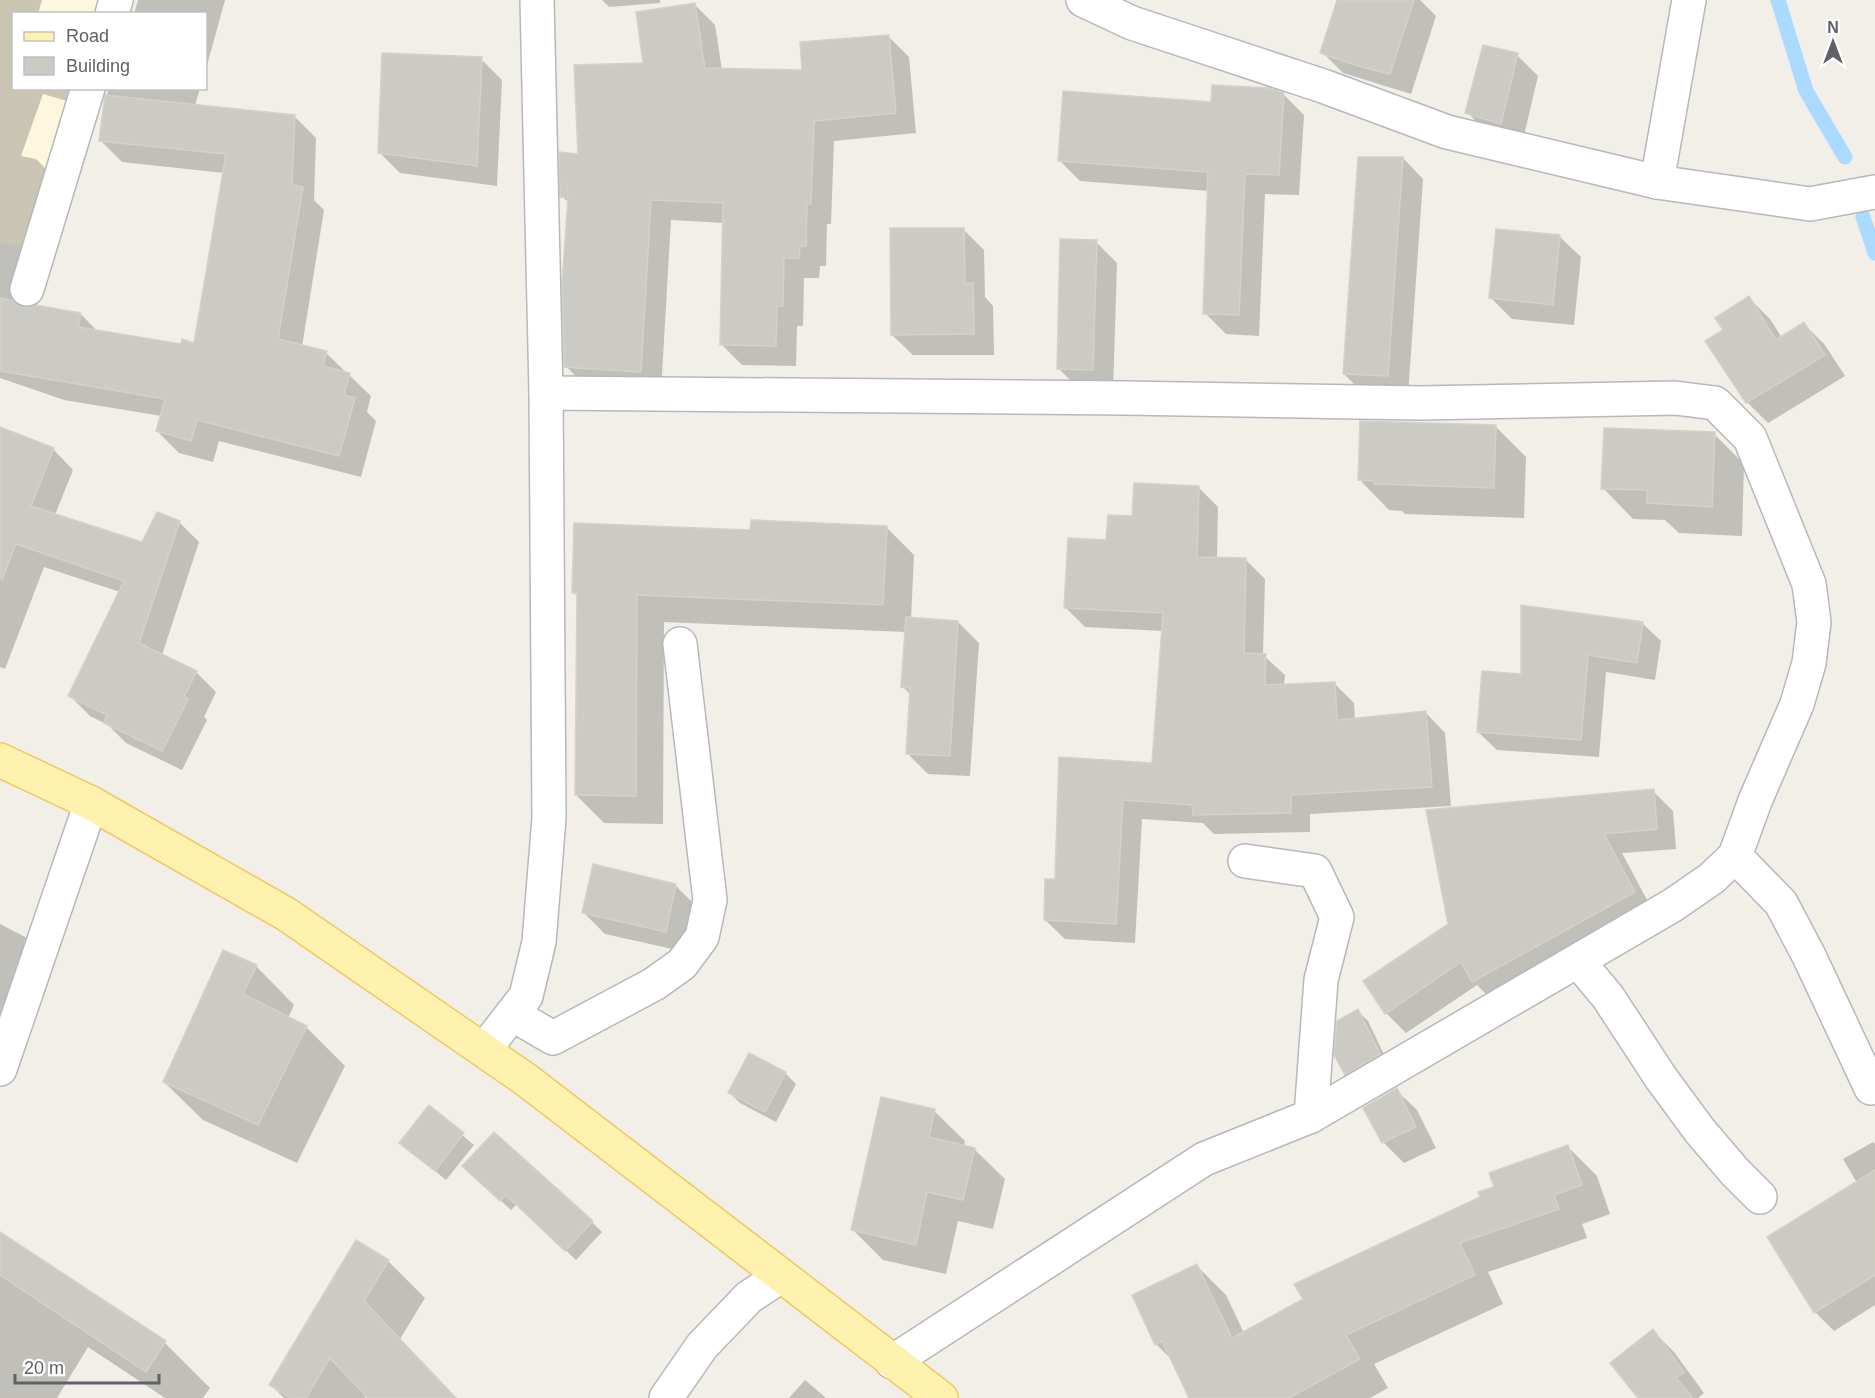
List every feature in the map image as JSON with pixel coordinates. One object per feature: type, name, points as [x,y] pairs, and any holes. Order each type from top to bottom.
[{"type":"main road","points":[[0,760],[91,803],[286,914],[525,1079],[941,1398]]},
{"type":"street","points":[[484,1050],[526,996],[539,942],[549,818],[546,393],[537,0]]},
{"type":"street","points":[[1083,0],[1132,23],[1323,86],[1447,132],[1667,183],[1810,204],[1875,192]]},
{"type":"street","points":[[1667,183],[1689,0]]},
{"type":"street","points":[[27,289],[87,90]]},
{"type":"street","points":[[546,393],[1102,397],[1421,403],[1675,398],[1715,403],[1750,438],[1809,584],[1814,622],[1809,663],[1797,704],[1755,801],[1735,856],[1712,878],[1673,905],[1311,1116],[1204,1159],[892,1362]]},
{"type":"street","points":[[512,1014],[554,1038],[654,984],[682,964],[702,937],[710,900],[680,644]]},
{"type":"street","points":[[0,1069],[91,803]]},
{"type":"street","points":[[1735,856],[1781,903],[1809,956],[1871,1088]]},
{"type":"street","points":[[1245,861],[1315,872],[1337,917],[1321,980],[1311,1116]]},
{"type":"street","points":[[1578,961],[1608,997],[1661,1078],[1700,1131],[1760,1197]]},
{"type":"street","points":[[666,1398],[702,1346],[749,1297],[782,1276]]},
{"type":"shaded area","points":[[0,0],[99,0],[96,12],[12,12],[12,90],[75,90],[33,245],[0,243]]},
{"type":"building","points":[[1337,0],[1414,0],[1390,74],[1320,53]]},
{"type":"building","points":[[695,3],[705,68],[802,70],[800,42],[889,35],[896,113],[814,121],[811,204],[807,204],[806,246],[800,246],[799,258],[784,258],[783,306],[777,306],[776,346],[720,345],[723,203],[651,200],[641,372],[564,367],[562,284],[568,197],[560,197],[559,152],[578,154],[574,65],[643,63],[636,12]]},
{"type":"building","points":[[1483,45],[1518,53],[1501,124],[1465,113]]},
{"type":"building","points":[[382,53],[482,57],[477,166],[378,153]]},
{"type":"building","points":[[1212,85],[1269,88],[1284,93],[1279,175],[1245,174],[1239,315],[1203,314],[1208,172],[1058,161],[1063,91],[1211,102]]},
{"type":"building","points":[[105,95],[295,115],[292,185],[303,187],[278,339],[327,351],[323,366],[350,373],[344,395],[355,398],[339,456],[197,420],[191,441],[156,431],[165,399],[0,371],[0,298],[13,301],[22,307],[36,305],[81,313],[78,327],[181,344],[182,339],[194,343],[226,154],[99,141]]},
{"type":"building","points":[[1358,157],[1403,157],[1388,376],[1343,374]]},
{"type":"building","points":[[890,228],[964,228],[965,283],[973,283],[974,334],[891,335]]},
{"type":"building","points":[[1496,229],[1560,235],[1553,305],[1489,298]]},
{"type":"building","points":[[1060,239],[1097,240],[1093,370],[1057,369]]},
{"type":"building","points":[[1749,296],[1776,340],[1804,322],[1825,355],[1746,403],[1705,341],[1723,330],[1715,318]]},
{"type":"building","points":[[1360,421],[1496,425],[1494,488],[1374,484],[1374,481],[1358,480]]},
{"type":"building","points":[[0,427],[54,448],[31,506],[142,542],[157,512],[180,521],[139,643],[197,671],[184,697],[188,699],[162,751],[104,723],[107,715],[68,696],[124,581],[16,544],[2,579],[0,578]]},
{"type":"building","points":[[1604,428],[1715,432],[1712,507],[1647,503],[1647,490],[1601,489]]},
{"type":"building","points":[[1134,483],[1199,486],[1197,557],[1246,558],[1244,653],[1266,654],[1265,685],[1335,682],[1337,720],[1426,711],[1432,787],[1291,795],[1291,813],[1193,815],[1192,805],[1123,800],[1116,924],[1044,920],[1045,879],[1055,879],[1059,757],[1152,763],[1163,613],[1064,608],[1068,538],[1106,540],[1108,515],[1132,516]]},
{"type":"building","points":[[751,520],[887,526],[883,605],[637,595],[636,796],[575,795],[577,593],[572,593],[574,523],[750,530]]},
{"type":"building","points":[[1521,605],[1643,622],[1637,663],[1588,655],[1581,740],[1477,732],[1482,671],[1521,674]]},
{"type":"building","points":[[906,617],[958,621],[950,756],[906,754],[910,688],[901,687]]},
{"type":"building","points":[[1654,789],[1657,829],[1604,834],[1635,892],[1472,982],[1461,962],[1385,1014],[1363,981],[1448,924],[1426,810]]},
{"type":"building","points":[[593,864],[676,884],[666,932],[582,913]]},
{"type":"building","points":[[223,950],[257,965],[243,994],[307,1026],[258,1125],[163,1082]]},
{"type":"building","points":[[1358,1009],[1380,1054],[1345,1075],[1334,1055],[1337,1021]]},
{"type":"building","points":[[749,1053],[786,1072],[765,1112],[728,1093]]},
{"type":"building","points":[[1397,1088],[1416,1127],[1382,1143],[1363,1108]]},
{"type":"building","points":[[881,1097],[935,1109],[929,1137],[975,1148],[963,1200],[927,1192],[916,1245],[851,1230]]},
{"type":"building","points":[[429,1105],[464,1133],[435,1171],[399,1143]]},
{"type":"building","points":[[494,1132],[593,1221],[565,1251],[506,1195],[500,1201],[462,1166]]},
{"type":"building","points":[[1568,1145],[1582,1185],[1554,1195],[1559,1209],[1460,1243],[1475,1275],[1346,1335],[1360,1359],[1289,1398],[1189,1398],[1162,1341],[1155,1345],[1132,1295],[1197,1264],[1232,1338],[1303,1299],[1294,1284],[1480,1197],[1478,1192],[1494,1187],[1489,1173]]},
{"type":"building","points":[[1875,1170],[1875,1275],[1814,1313],[1767,1237]]},
{"type":"building","points":[[0,1232],[166,1341],[146,1372],[0,1275]]},
{"type":"building","points":[[356,1240],[389,1260],[364,1301],[456,1398],[368,1398],[330,1358],[306,1398],[291,1398],[269,1385]]},
{"type":"building","points":[[1653,1329],[1684,1372],[1676,1378],[1693,1398],[1638,1398],[1610,1363]]},
{"type":"waterway","points":[[1778,0],[1806,91],[1845,157]]},
{"type":"waterway","points":[[1863,217],[1875,253]]}]
